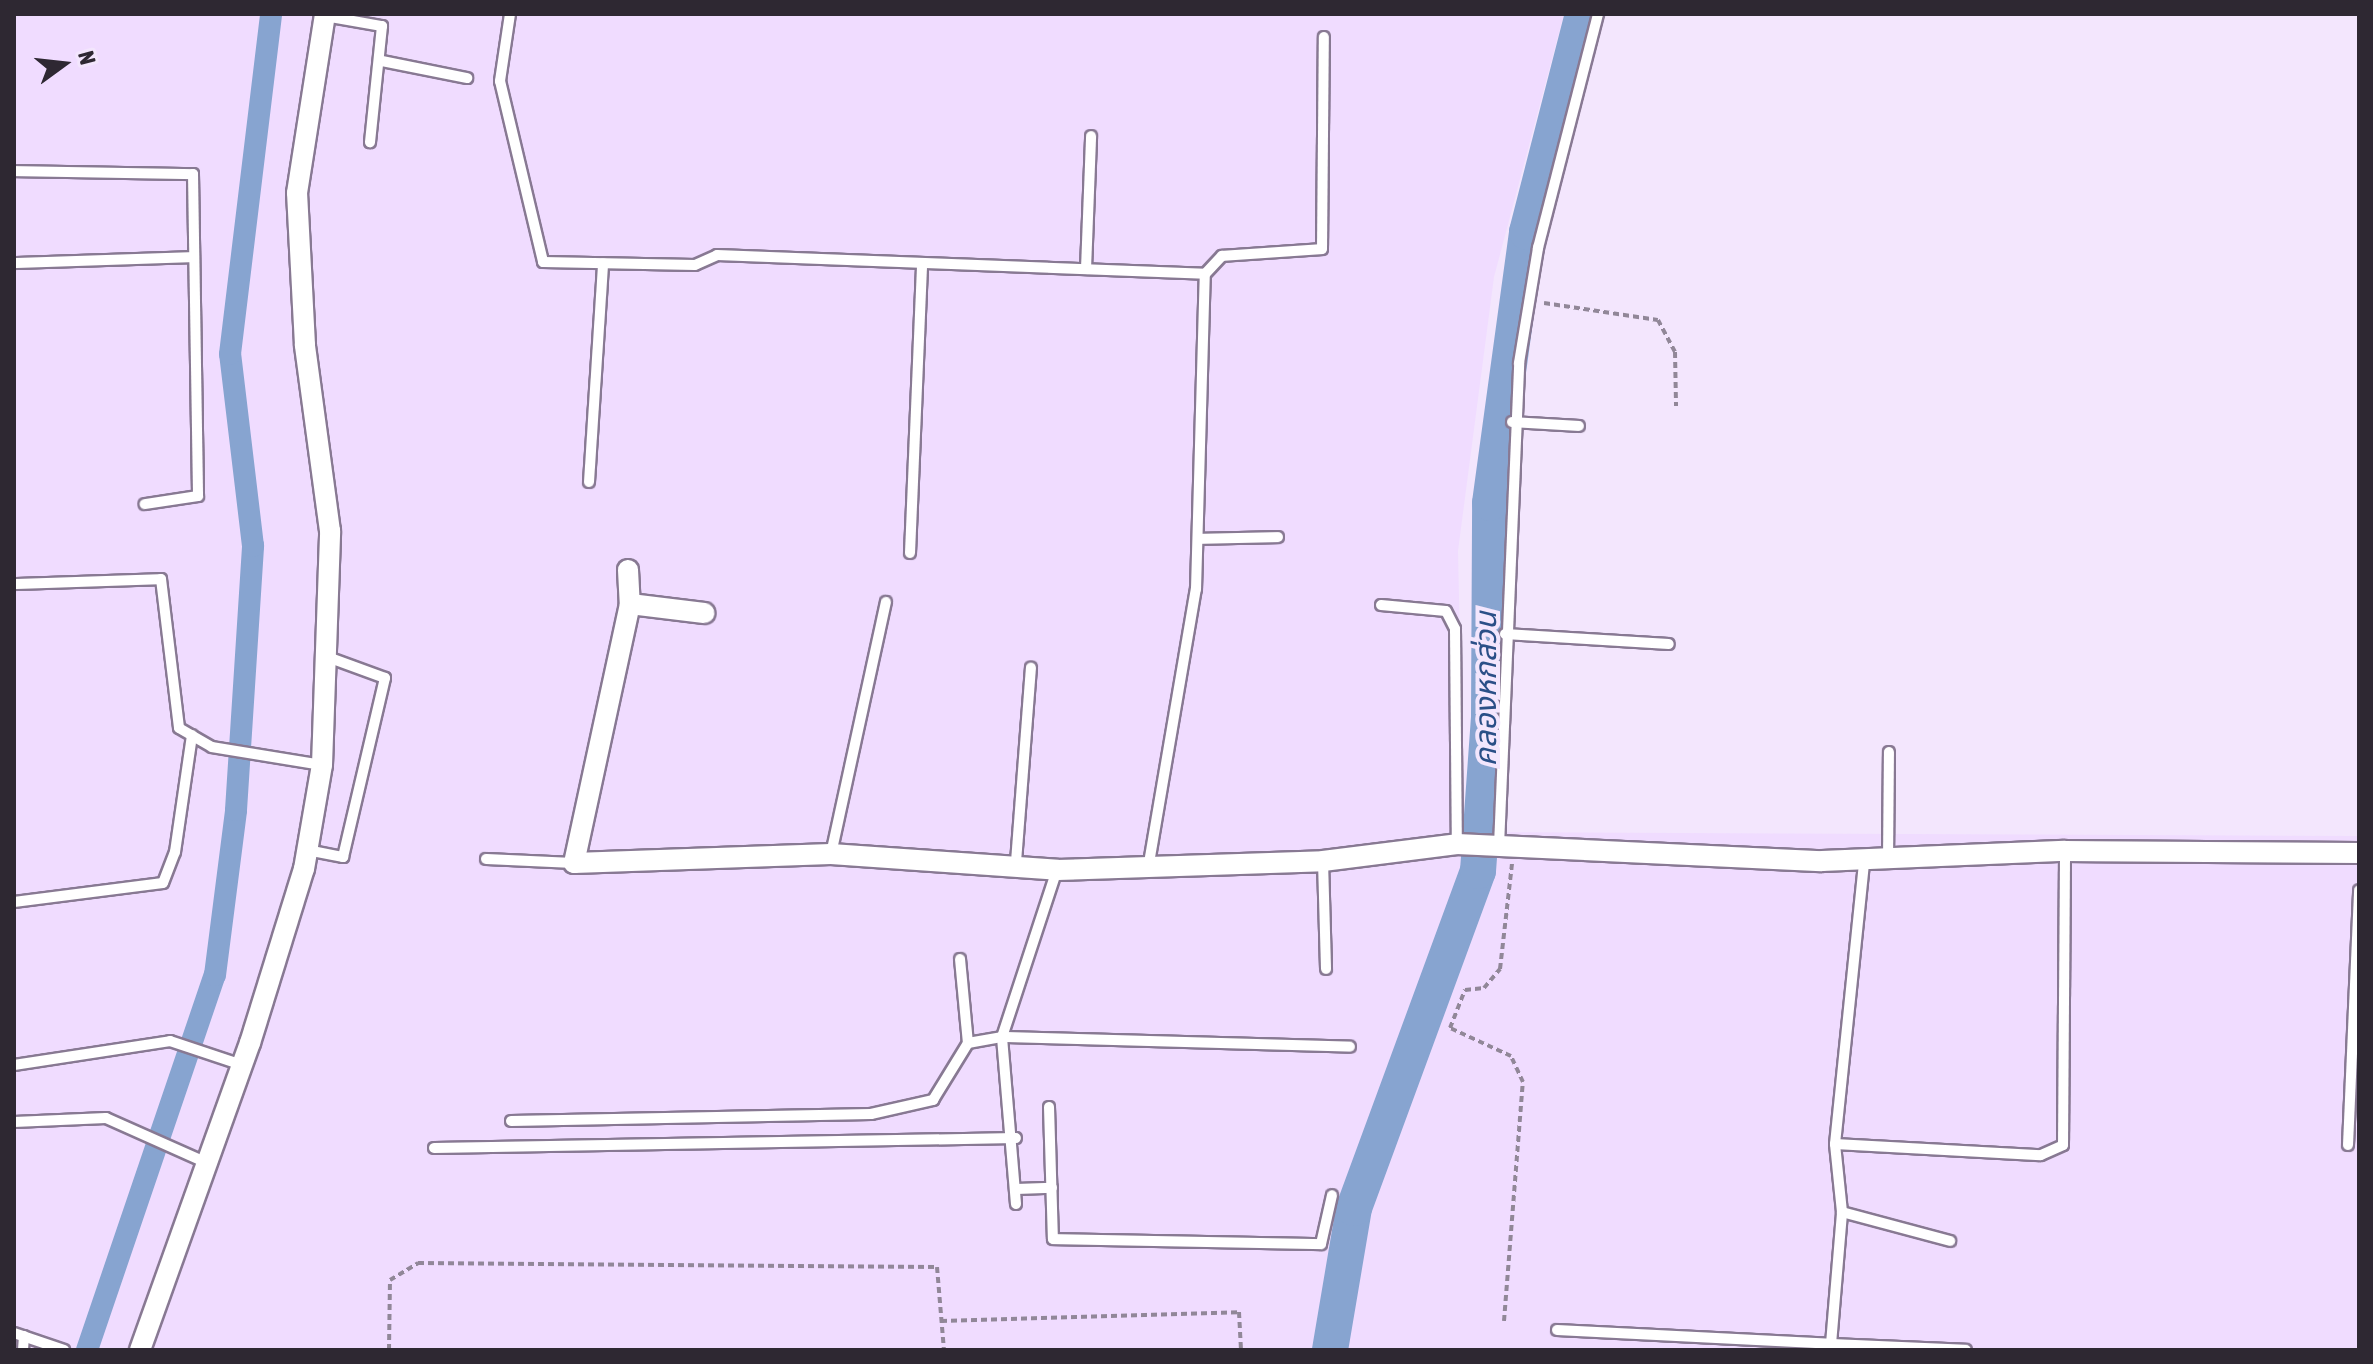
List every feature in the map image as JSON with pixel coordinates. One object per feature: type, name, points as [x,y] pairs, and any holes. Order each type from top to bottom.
[{"type":"street","points":[[140,1350],[242,1065],[307,850],[322,765],[330,658],[330,531],[305,345],[297,193],[325,15]]},
{"type":"street","points":[[628,570],[630,604],[574,863],[831,854],[1016,862],[1057,870],[1149,863],[1323,861],[1457,844],[1864,861],[2065,851],[2359,853]]},
{"type":"street","points":[[630,604],[704,613]]},
{"type":"lane","points":[[510,14],[500,81],[543,262],[695,265],[717,255],[1205,274]]},
{"type":"lane","points":[[1501,848],[1512,422],[1529,300],[1598,14]]},
{"type":"lane","points":[[325,15],[373,19],[382,26],[382,61],[370,142]]},
{"type":"lane","points":[[1149,863],[1196,589],[1205,274],[1222,256],[1322,249],[1324,37]]},
{"type":"lane","points":[[382,61],[467,78]]},
{"type":"lane","points":[[1086,269],[1091,136]]},
{"type":"lane","points":[[14,171],[193,174],[198,232],[191,257],[198,496],[145,504]]},
{"type":"lane","points":[[14,263],[191,257]]},
{"type":"lane","points":[[589,482],[603,263]]},
{"type":"lane","points":[[910,553],[922,264]]},
{"type":"lane","points":[[1512,422],[1579,426]]},
{"type":"lane","points":[[1198,539],[1278,537]]},
{"type":"lane","points":[[14,584],[161,579],[179,728],[212,747],[322,765]]},
{"type":"lane","points":[[831,854],[886,602]]},
{"type":"lane","points":[[1381,605],[1446,611],[1455,629],[1457,844]]},
{"type":"lane","points":[[1505,634],[1669,644]]},
{"type":"lane","points":[[307,850],[343,857],[385,678],[330,658]]},
{"type":"lane","points":[[1016,862],[1031,668]]},
{"type":"lane","points":[[14,902],[163,883],[175,852],[192,735]]},
{"type":"lane","points":[[1888,861],[1889,752]]},
{"type":"lane","points":[[1835,1144],[2041,1155],[2063,1145],[2065,851]]},
{"type":"lane","points":[[486,859],[574,863]]},
{"type":"lane","points":[[1323,861],[1326,969]]},
{"type":"lane","points":[[1831,1344],[1842,1212],[1835,1144],[1864,861]]},
{"type":"lane","points":[[1016,1204],[1016,1138],[1002,1037],[1057,870]]},
{"type":"lane","points":[[2348,1145],[2359,890]]},
{"type":"lane","points":[[511,1121],[871,1114],[933,1100],[968,1043],[960,959]]},
{"type":"lane","points":[[968,1043],[1002,1037],[1350,1047]]},
{"type":"lane","points":[[14,1065],[170,1041],[242,1065]]},
{"type":"lane","points":[[1049,1107],[1053,1239],[1321,1244],[1332,1195]]},
{"type":"lane","points":[[14,1122],[106,1118],[120,1130],[207,1163]]},
{"type":"lane","points":[[434,1148],[1016,1138]]},
{"type":"lane","points":[[1016,1189],[1052,1188]]},
{"type":"lane","points":[[1842,1212],[1950,1241]]},
{"type":"lane","points":[[1557,1330],[1966,1350]]},
{"type":"lane","points":[[19,1334],[63,1350]]},
{"type":"lane","points":[[19,1334],[23,1350]]},
{"type":"path","points":[[1529,300],[1658,320],[1675,352],[1676,406]]},
{"type":"path","points":[[1501,848],[1500,969],[1484,988],[1465,990],[1450,1028],[1511,1056],[1523,1082],[1504,1321]]},
{"type":"path","points":[[389,1350],[390,1280],[418,1263],[937,1267],[944,1350]]},
{"type":"path","points":[[941,1321],[1239,1312],[1241,1350]]},
{"type":"shaded area","points":[[14,14],[1564,14],[1494,277],[1458,551],[1464,832],[2359,836],[2359,1350],[14,1350]]},
{"type":"waterway","points":[[87,1350],[215,975],[236,810],[253,546],[230,354],[271,14]]},
{"type":"waterway","name":"คลองหกส่วน","points":[[1330,1350],[1354,1208],[1478,871],[1489,716],[1490,503],[1527,232],[1583,14]]}]
